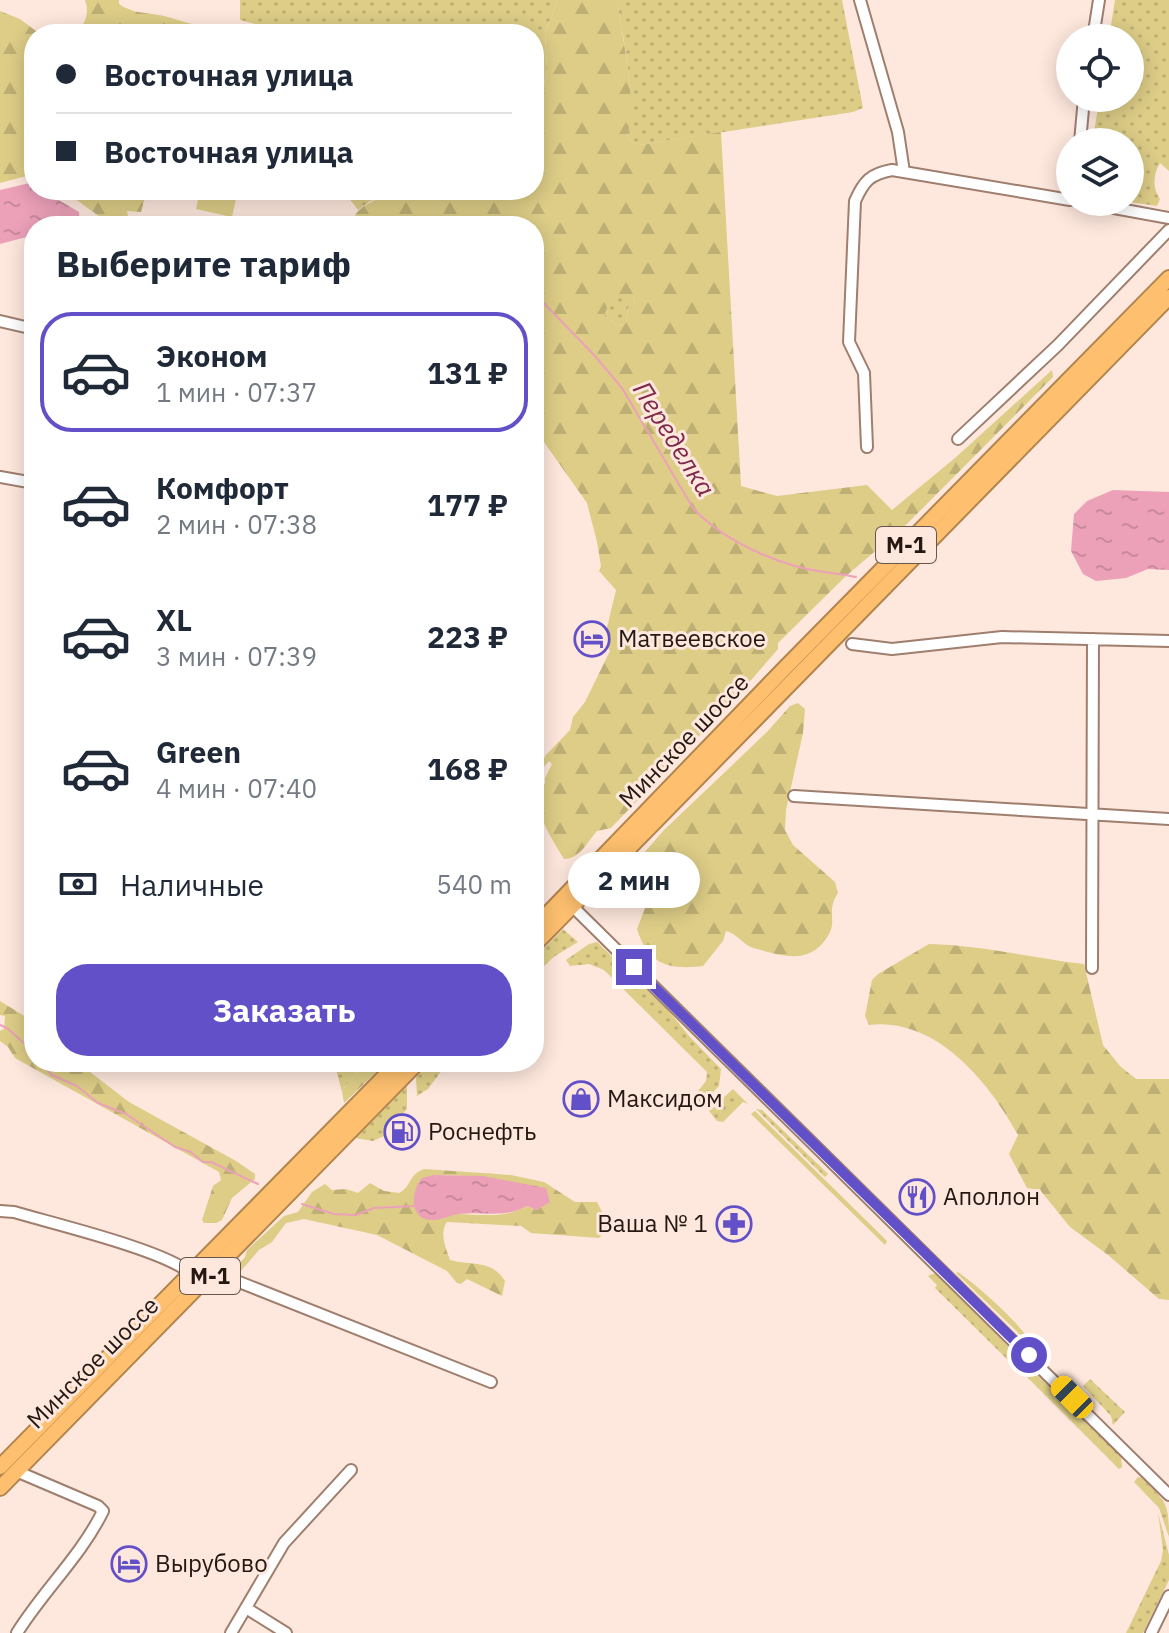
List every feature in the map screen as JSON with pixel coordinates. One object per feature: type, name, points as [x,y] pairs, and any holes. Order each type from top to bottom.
[{"type":"highway","name":"Минское шоссе","points":[[544,932],[568,902],[806,647],[1169,278]]},
{"type":"highway","name":"Минское шоссе","points":[[544,920],[568,902],[1169,297]]},
{"type":"highway","name":"Минское шоссе","points":[[0,1467],[389,1072]]},
{"type":"highway","name":"Минское шоссе","points":[[0,1488],[408,1072]]},
{"type":"street","points":[[860,0],[898,132],[904,172]]},
{"type":"street","points":[[1095,24],[1099,0]]},
{"type":"street","points":[[867,447],[864,373],[849,342],[855,201],[863,184],[873,174],[892,170],[1056,198]]},
{"type":"street","points":[[1144,213],[1169,218]]},
{"type":"street","points":[[958,439],[1058,345],[1169,230]]},
{"type":"street","points":[[0,321],[24,327]]},
{"type":"street","points":[[0,477],[24,481]]},
{"type":"street","points":[[852,644],[892,649],[984,637],[1169,641]]},
{"type":"street","points":[[1092,968],[1093,639]]},
{"type":"street","points":[[794,796],[1169,819]]},
{"type":"street","points":[[568,902],[1169,1494]]},
{"type":"street","points":[[0,1211],[14,1212],[136,1249],[177,1264],[191,1274]]},
{"type":"street","points":[[214,1272],[491,1382]]},
{"type":"street","points":[[231,1633],[284,1543],[351,1470]]},
{"type":"street","points":[[16,1471],[98,1506],[103,1511],[17,1633]]},
{"type":"street","points":[[1151,1633],[1169,1596]]},
{"type":"street","points":[[246,1608],[286,1633]]},
{"type":"green space","points":[[85,0],[119,0],[119,4],[131,10],[190,24],[83,24],[87,10]]},
{"type":"green space","points":[[240,0],[558,0],[545,32],[547,69],[544,85],[544,24],[255,24],[240,20]]},
{"type":"green space","points":[[558,0],[617,0],[632,114],[627,138],[639,145],[721,132],[741,486],[777,496],[867,485],[892,510],[1052,370],[1053,377],[906,525],[846,576],[778,643],[778,649],[726,709],[702,714],[703,732],[611,828],[597,831],[579,853],[564,859],[544,824],[544,784],[552,764],[549,761],[544,767],[544,758],[570,730],[573,717],[585,702],[610,651],[604,640],[616,590],[599,571],[597,542],[587,503],[544,442],[544,216],[355,215],[378,200],[544,200],[544,85],[547,69],[545,32]],"holes":[[[617,296],[633,296],[635,303],[628,308],[626,323],[619,326],[604,316],[610,301]]]},
{"type":"green space","points":[[617,0],[842,0],[863,108],[639,145],[627,138],[630,86]]},
{"type":"green space","points":[[1115,0],[1169,0],[1169,171],[1160,163],[1154,181],[1160,199],[1157,206],[1144,204],[1144,128],[1095,128],[1097,112],[1144,112],[1144,24],[1111,24]]},
{"type":"green space","points":[[0,11],[27,24],[24,24],[24,177],[0,183]]},
{"type":"green space","points":[[77,200],[144,200],[141,212],[127,211],[128,216],[99,216]]},
{"type":"green space","points":[[198,200],[236,200],[232,216],[196,209]]},
{"type":"green space","points":[[350,200],[374,200],[370,201],[358,210]]},
{"type":"green space","points":[[617,296],[633,296],[635,304],[628,308],[626,323],[619,326],[604,316],[610,300]]},
{"type":"green space","points":[[798,703],[805,709],[803,733],[786,810],[785,830],[793,845],[835,882],[838,893],[834,899],[829,934],[816,949],[801,956],[792,956],[751,947],[726,931],[723,941],[703,966],[680,967],[661,962],[647,951],[637,929],[647,903],[626,889],[622,881],[624,876],[663,831],[790,706]]},
{"type":"green space","points":[[563,929],[578,942],[544,966],[544,948]]},
{"type":"green space","points":[[597,942],[668,1010],[721,1069],[719,1086],[704,1102],[697,1101],[694,1096],[706,1081],[707,1072],[604,970],[589,964],[570,966],[566,960]]},
{"type":"green space","points":[[929,944],[987,949],[1084,964],[1103,1045],[1120,1066],[1136,1079],[1169,1079],[1169,1300],[1159,1299],[1070,1227],[1040,1190],[1027,1188],[1009,1154],[1018,1135],[992,1094],[958,1057],[916,1031],[893,1025],[869,1025],[865,1016],[872,980]]},
{"type":"green space","points":[[0,1001],[24,1016],[24,1063],[0,1041],[5,1016],[0,1015]]},
{"type":"green space","points":[[40,1072],[90,1072],[129,1102],[255,1174],[255,1179],[232,1198],[222,1220],[204,1223],[202,1220],[213,1186],[221,1180],[219,1172]]},
{"type":"green space","points":[[337,1072],[357,1072],[347,1084],[342,1092]]},
{"type":"green space","points":[[357,1072],[377,1072],[344,1103],[342,1092]]},
{"type":"green space","points":[[421,1072],[441,1072],[428,1089],[417,1096],[416,1077]]},
{"type":"green space","points":[[407,1086],[407,1109],[384,1136],[373,1141],[355,1138]]},
{"type":"green space","points":[[733,1089],[748,1104],[743,1102],[723,1122],[717,1121],[709,1111]]},
{"type":"green space","points":[[756,1109],[762,1110],[828,1174],[825,1177]]},
{"type":"green space","points":[[755,1111],[887,1241],[885,1245],[751,1114]]},
{"type":"green space","points":[[419,1171],[511,1175],[544,1182],[575,1202],[597,1202],[602,1212],[597,1217],[602,1233],[599,1238],[531,1233],[521,1226],[447,1222],[443,1236],[450,1260],[494,1269],[505,1281],[502,1296],[467,1279],[461,1284],[457,1283],[447,1271],[377,1235],[304,1219],[286,1223],[272,1242],[259,1250],[240,1272],[233,1271],[247,1250],[284,1216],[298,1212],[312,1192],[325,1184],[332,1190],[346,1189],[358,1193],[370,1183],[384,1191],[399,1193]],"holes":[[[434,1175],[469,1176],[550,1201],[537,1210],[527,1206],[503,1214],[460,1214]]]},
{"type":"green space","points":[[956,1273],[1011,1318],[1033,1347]]},
{"type":"green space","points":[[936,1274],[1021,1359],[1024,1363],[1021,1373],[935,1288],[937,1285],[928,1276]]},
{"type":"green space","points":[[1031,1373],[1038,1376],[1121,1456],[1122,1467],[1119,1469],[1026,1376]]},
{"type":"green space","points":[[1090,1379],[1125,1412],[1113,1425],[1111,1416],[1083,1386]]},
{"type":"green space","points":[[1138,1477],[1164,1503],[1169,1537],[1159,1508],[1134,1482]]},
{"type":"green space","points":[[1158,1512],[1169,1555],[1169,1580],[1143,1633],[1126,1633],[1161,1561],[1163,1550]]},
{"type":"water","points":[[24,184],[24,200],[59,200],[79,212],[79,216],[24,216],[24,238],[0,244],[0,190]]},
{"type":"water","points":[[1113,490],[1169,492],[1169,570],[1148,569],[1126,578],[1096,581],[1083,574],[1071,551],[1074,514],[1087,501]]},
{"type":"water","points":[[434,1175],[483,1176],[546,1188],[550,1202],[537,1210],[527,1206],[502,1213],[468,1213],[437,1220],[426,1219],[416,1211],[415,1191],[422,1178]]},
{"type":"waterway","name":"Переделка","points":[[544,303],[622,388],[693,508],[703,518],[727,536],[768,557],[803,568],[856,577]]},
{"type":"waterway","points":[[0,1025],[24,1043]]},
{"type":"waterway","points":[[49,1072],[77,1086],[98,1103],[126,1114],[175,1147],[258,1184]]},
{"type":"waterway","points":[[302,1204],[334,1214],[356,1215],[374,1208],[414,1206]]},
{"type":"place","name":"Матвеевское","points":[[592,639]]},
{"type":"place","name":"Максидом","points":[[581,1099]]},
{"type":"place","name":"Роснефть","points":[[402,1132]]},
{"type":"place","name":"Аполлон","points":[[917,1197]]},
{"type":"place","name":"Ваша № 1","points":[[734,1224]]},
{"type":"place","name":"Вырубово","points":[[129,1564]]},
{"type":"route","points":[[634,967],[1029,1355]]}]
